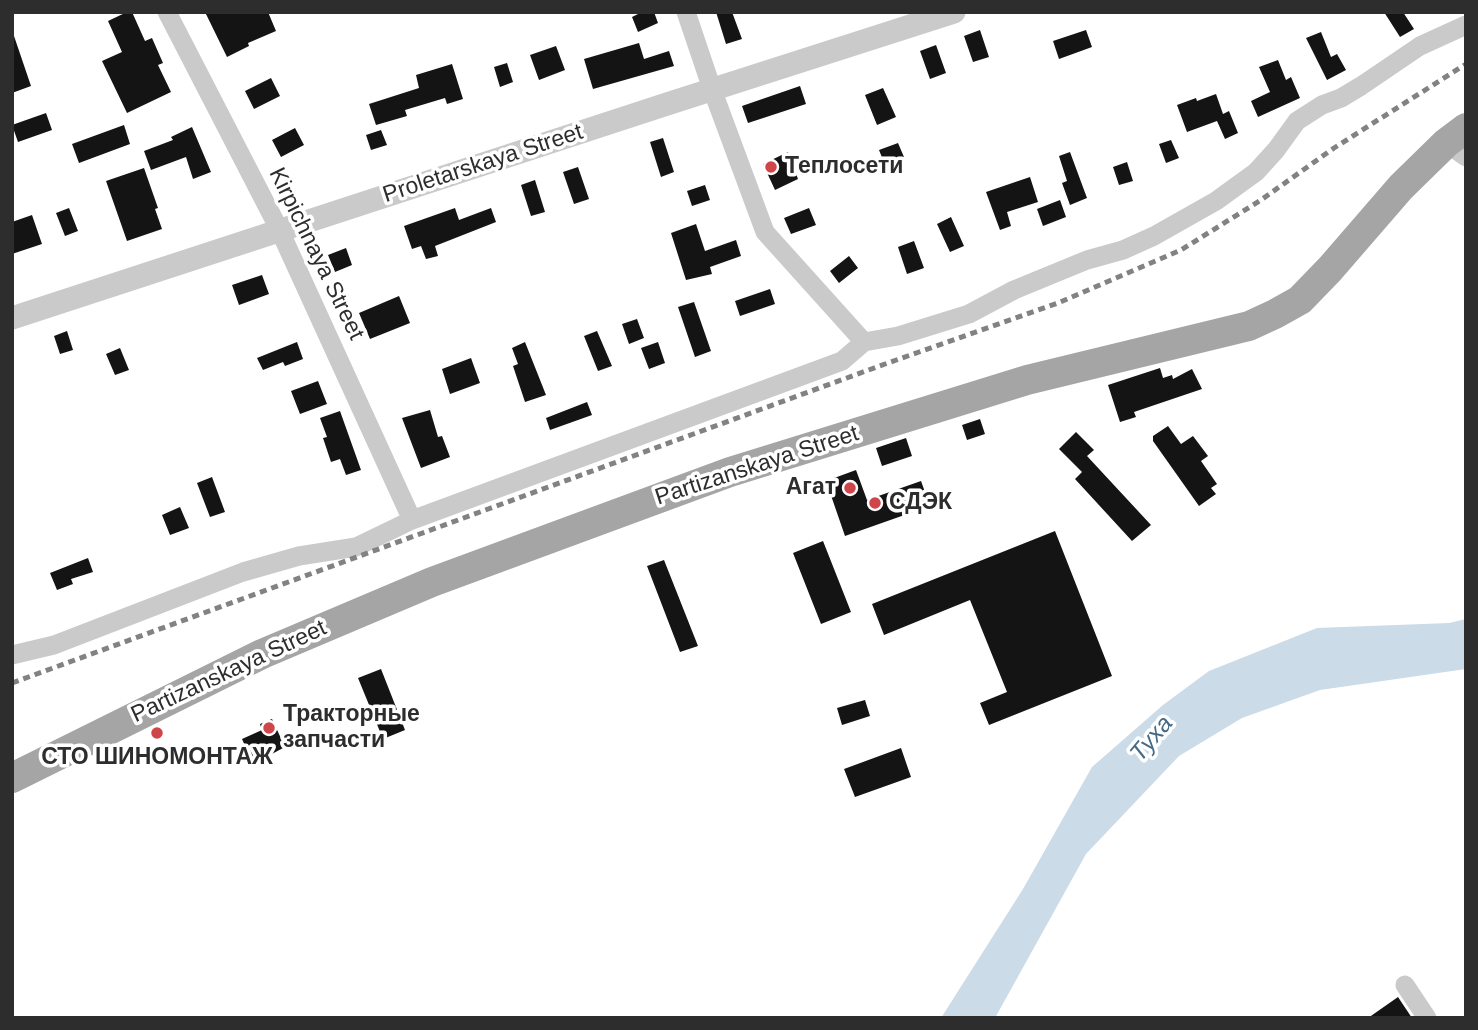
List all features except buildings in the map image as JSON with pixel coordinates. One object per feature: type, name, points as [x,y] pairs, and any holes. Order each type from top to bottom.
[{"type":"main road","name":"Partizanskaya Street","points":[[12,778],[262,654],[432,582],[730,472],[1027,380],[1249,326],[1300,300],[1401,187],[1459,143]]},
{"type":"street","name":"Kirpichnaya Street","points":[[167,12],[281,232],[412,520]]},
{"type":"street","points":[[686,12],[765,232],[864,342]]},
{"type":"street","name":"Proletarskaya Street","points":[[12,318],[954,12]]},
{"type":"street","points":[[12,655],[54,645],[243,572],[299,556],[356,547],[412,520],[842,361],[864,342],[898,336],[969,314],[1014,290],[1087,260],[1123,250],[1216,201],[1256,172],[1297,121],[1322,105],[1341,99],[1420,46],[1466,25]]},
{"type":"street","points":[[1405,985],[1427,1018]]},
{"type":"water","name":"Туха","points":[[1466,619],[1466,669],[1320,690],[1242,718],[1179,756],[1086,854],[995,1018],[941,1018],[1023,889],[1092,767],[1163,705],[1209,671],[1317,628],[1449,623]]},
{"type":"railway","points":[[12,683],[1058,303],[1181,250],[1466,64]]},
{"type":"place","name":"Теплосети","points":[[771,167]]},
{"type":"place","name":"Агат","points":[[850,488]]},
{"type":"place","name":"СДЭК","points":[[875,503]]},
{"type":"place","name":"Тракторные запчасти","points":[[269,728]]},
{"type":"place","name":"СТО ШИНОМОНТАЖ","points":[[157,733]]}]
